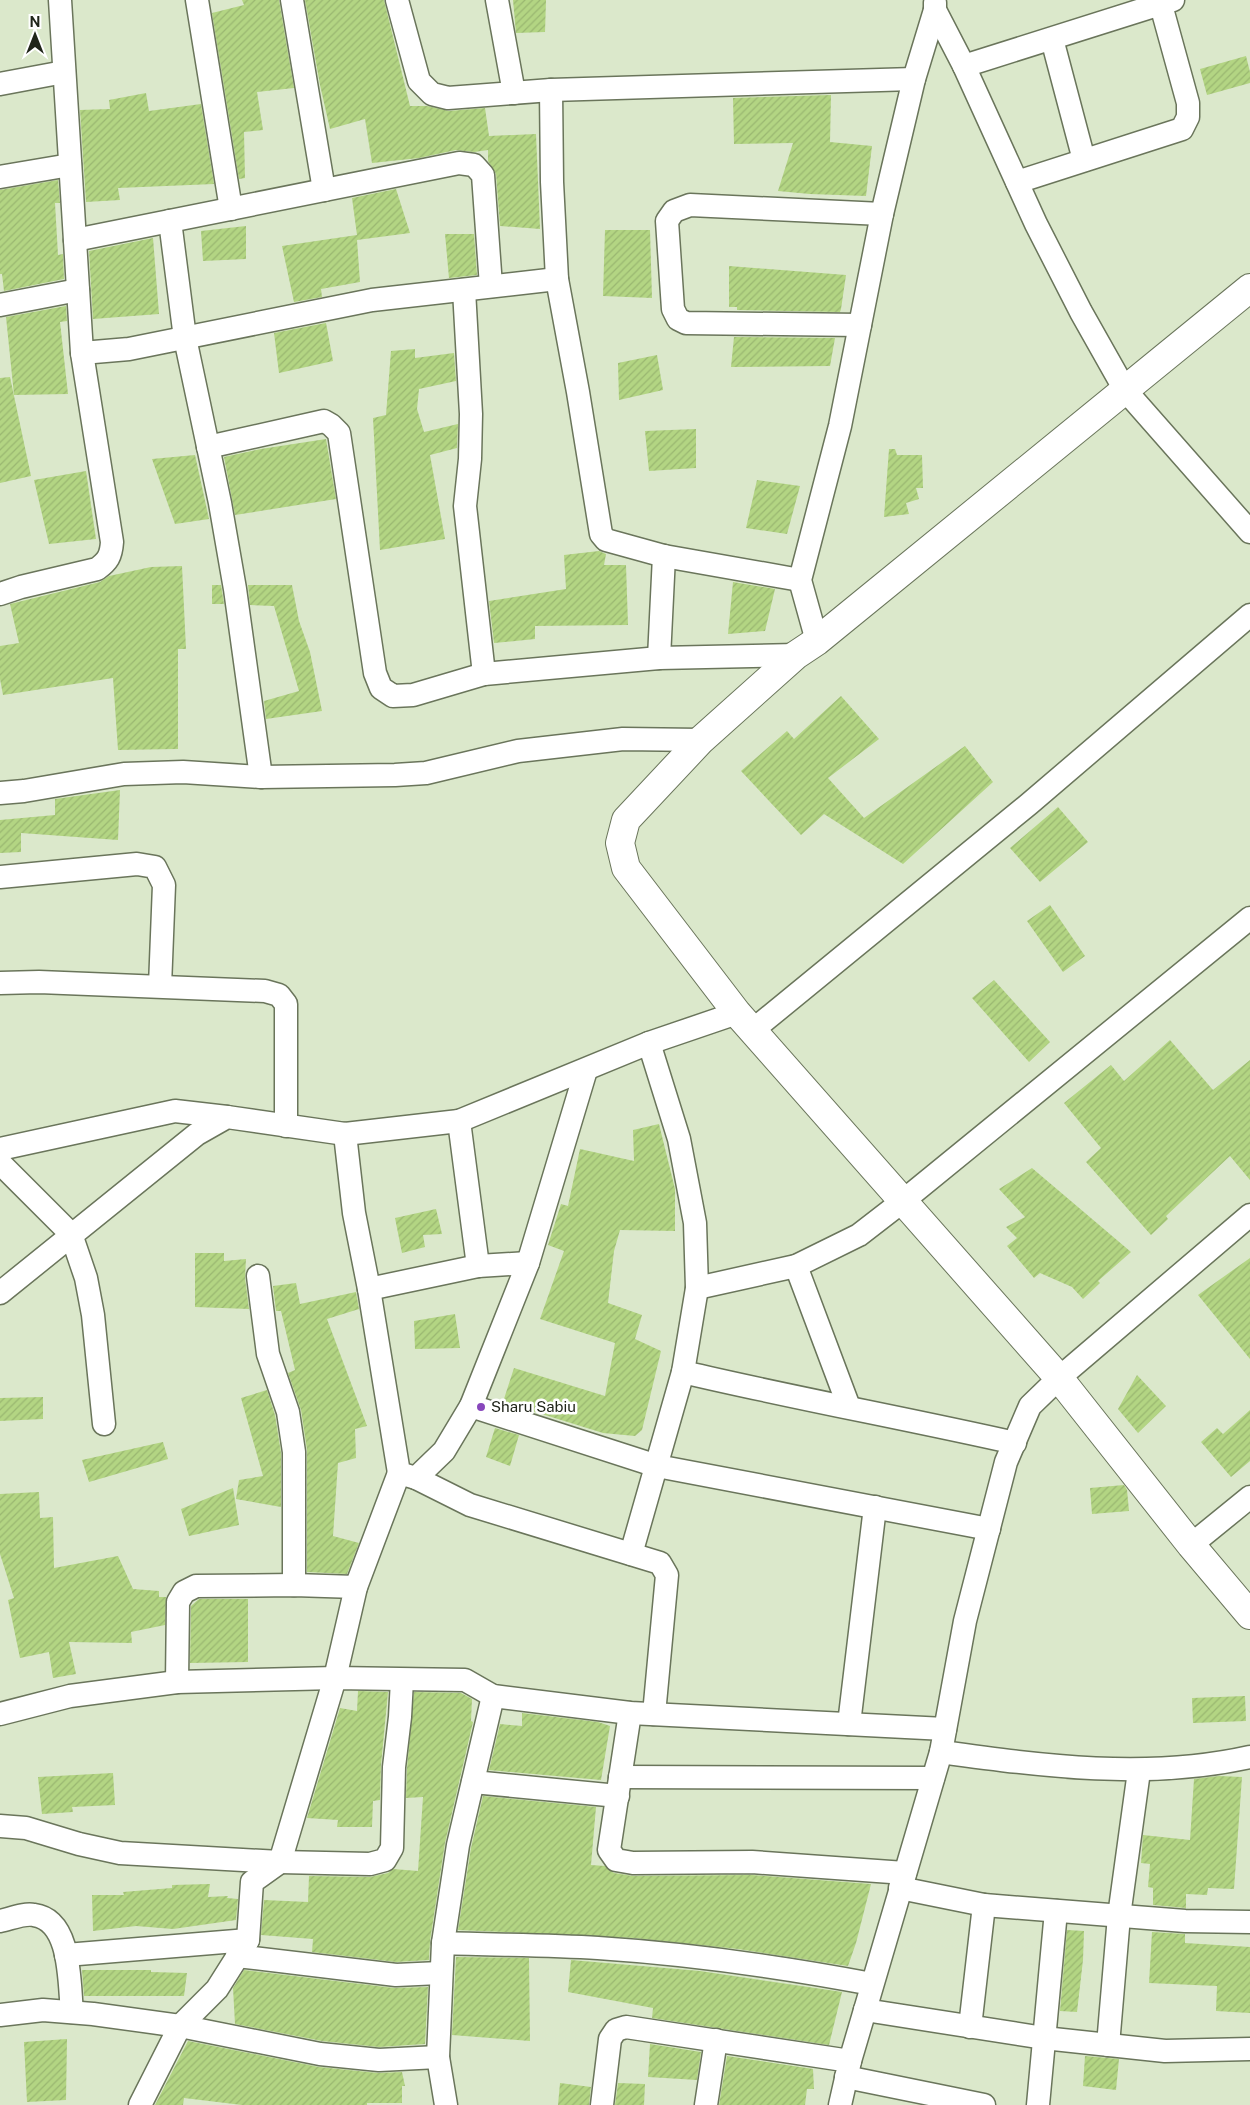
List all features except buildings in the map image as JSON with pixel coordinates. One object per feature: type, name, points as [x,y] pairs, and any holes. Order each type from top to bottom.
[{"type":"street","points":[[0,594],[21,587],[97,569],[108,561],[111,553],[112,542],[82,353],[60,0]]},
{"type":"street","points":[[197,0],[231,209]]},
{"type":"street","points":[[292,0],[324,190]]},
{"type":"street","points":[[397,0],[419,82],[432,94],[448,98],[551,90],[914,79]]},
{"type":"street","points":[[497,0],[514,92]]},
{"type":"street","points":[[964,66],[1167,2],[1188,103],[1188,118],[1182,129],[1017,182]]},
{"type":"street","points":[[935,5],[1017,182],[1081,312],[1125,390],[1250,532]]},
{"type":"street","points":[[807,648],[800,580],[840,426],[882,214],[914,79],[935,5]]},
{"type":"street","points":[[1052,39],[1084,160]]},
{"type":"street","points":[[0,84],[64,72]]},
{"type":"street","points":[[551,90],[552,182],[557,279],[601,534],[606,540],[664,556],[800,580]]},
{"type":"street","points":[[75,240],[459,163],[474,165],[483,175],[491,286]]},
{"type":"street","points":[[0,177],[70,164]]},
{"type":"street","points":[[860,326],[686,323],[678,318],[673,309],[667,221],[674,211],[690,205],[882,214]]},
{"type":"street","points":[[170,221],[185,338],[235,589],[261,777]]},
{"type":"street","points":[[82,353],[129,349],[372,300],[557,279]]},
{"type":"street","points":[[1250,288],[807,648],[701,740],[626,820],[620,842],[626,868],[745,1022],[1059,1378],[1250,1615]]},
{"type":"street","points":[[0,305],[78,290]]},
{"type":"street","points":[[464,290],[471,414],[470,459],[465,506],[484,674]]},
{"type":"street","points":[[208,447],[324,421],[339,433],[376,673],[381,688],[393,696],[413,695],[484,674],[659,658],[807,648]]},
{"type":"street","points":[[659,658],[664,556]]},
{"type":"street","points":[[0,1150],[175,1111],[346,1134],[459,1121],[649,1043],[745,1022],[1029,804],[1250,615]]},
{"type":"street","points":[[0,793],[24,791],[124,774],[183,772],[261,777],[426,773],[518,751],[623,739],[701,740]]},
{"type":"street","points":[[0,877],[137,864],[155,867],[164,885],[160,986]]},
{"type":"street","points":[[697,1288],[796,1266],[859,1235],[1250,918]]},
{"type":"street","points":[[0,983],[39,982],[160,986],[265,991],[279,995],[286,1004],[286,1126]]},
{"type":"street","points":[[631,1554],[658,1466],[683,1372],[697,1288],[695,1224],[679,1139],[649,1043]]},
{"type":"street","points":[[140,2105],[180,2026],[217,1989],[242,1948],[252,1882],[280,1862],[335,1678],[356,1587],[408,1476],[444,1451],[471,1406],[528,1263],[586,1070]]},
{"type":"street","points":[[0,1293],[196,1134],[227,1117]]},
{"type":"street","points":[[459,1121],[478,1266]]},
{"type":"street","points":[[346,1134],[354,1213],[408,1476]]},
{"type":"street","points":[[4,1174],[71,1234],[86,1278],[94,1315],[104,1424]]},
{"type":"street","points":[[840,2105],[872,1984],[941,1752],[965,1621],[1006,1462],[1030,1406],[1059,1378],[1250,1216]]},
{"type":"street","points":[[369,1288],[478,1266],[528,1263]]},
{"type":"street","points":[[796,1266],[849,1407]]},
{"type":"street","points":[[258,1276],[268,1354],[288,1412],[294,1452],[294,1585]]},
{"type":"street","points":[[683,1372],[749,1388],[849,1407],[1015,1443]]},
{"type":"street","points":[[471,1406],[658,1466],[989,1529]]},
{"type":"street","points":[[408,1476],[470,1505],[660,1563],[667,1575],[654,1714]]},
{"type":"street","points":[[1191,1544],[1250,1496]]},
{"type":"street","points":[[849,1724],[875,1507]]},
{"type":"street","points":[[177,1682],[178,1602],[184,1592],[196,1586],[294,1585],[356,1587]]},
{"type":"street","points":[[0,1714],[70,1696],[177,1682],[335,1678],[465,1680],[493,1696],[630,1713],[944,1728]]},
{"type":"street","points":[[0,1826],[26,1828],[79,1844],[120,1853],[280,1862],[370,1864],[384,1860],[392,1848],[394,1767],[402,1680]]},
{"type":"street","points":[[446,2105],[438,2057],[440,1974],[443,1943],[458,1845],[493,1696]]},
{"type":"street","points":[[630,1713],[609,1850],[616,1860],[632,1863],[752,1862],[902,1880],[984,1905],[1185,1921],[1250,1922]]},
{"type":"street","points":[[941,1752],[1037,1765],[1139,1770],[1227,1762],[1250,1757]]},
{"type":"street","points":[[1108,2045],[1119,1916],[1139,1770]]},
{"type":"street","points":[[473,1782],[619,1786],[933,1778]]},
{"type":"street","points":[[970,2026],[984,1905]]},
{"type":"street","points":[[1038,2105],[1056,1911]]},
{"type":"street","points":[[0,1921],[33,1914],[47,1919],[59,1931],[66,1955],[72,2012]]},
{"type":"street","points":[[443,1943],[598,1948],[678,1955],[781,1967],[872,1984]]},
{"type":"street","points":[[66,1955],[242,1948],[396,1975],[440,1974]]},
{"type":"street","points":[[0,2015],[43,2010],[72,2012],[180,2026],[320,2054],[379,2060],[438,2057]]},
{"type":"street","points":[[865,2010],[1044,2038],[1165,2051],[1250,2049]]},
{"type":"street","points":[[602,2105],[610,2039],[616,2030],[626,2026],[716,2040],[848,2069],[944,2101],[984,2105]]},
{"type":"street","points":[[706,2105],[716,2040]]},
{"type":"place","name":"Sharu Sabiu","points":[[481,1407]]}]
